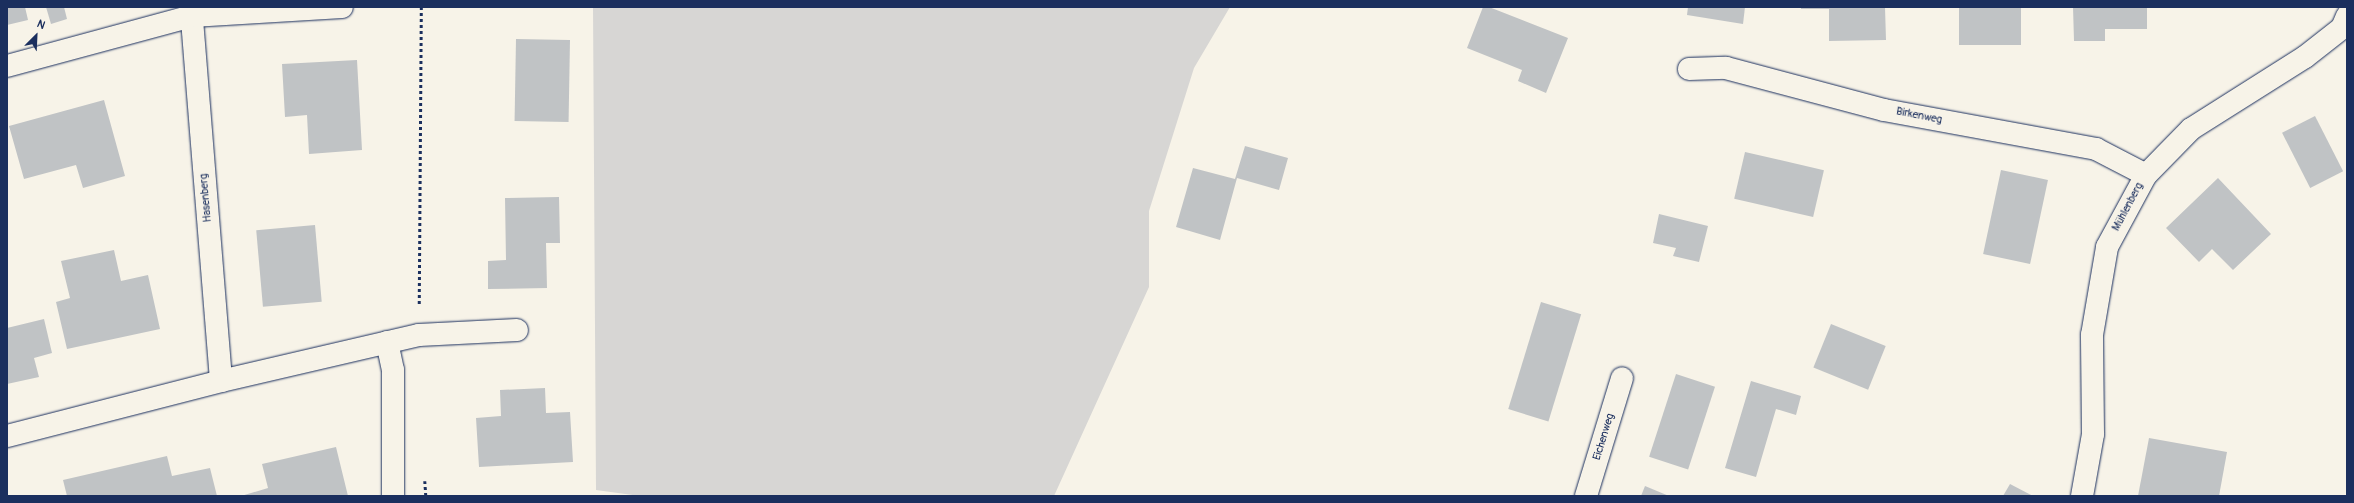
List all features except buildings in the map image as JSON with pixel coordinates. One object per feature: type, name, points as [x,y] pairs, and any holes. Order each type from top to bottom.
[{"type":"street","points":[[7,66],[191,11],[342,7]]},
{"type":"street","name":"Hasenberg","points":[[191,11],[221,381]]},
{"type":"street","name":"Mühlenberg","points":[[2082,496],[2093,434],[2092,335],[2107,247],[2146,175],[2191,129],[2305,57],[2342,28],[2347,16]]},
{"type":"street","name":"Birkenweg","points":[[1689,69],[1726,68],[1884,110],[2096,149],[2146,175]]},
{"type":"street","points":[[7,436],[221,381],[419,335],[517,330]]},
{"type":"street","points":[[387,342],[393,370],[393,496]]},
{"type":"street","name":"Eichenweg","points":[[1586,496],[1622,378]]},
{"type":"path","points":[[419,335],[421,7]]},
{"type":"shaded area","points":[[593,7],[1230,7],[1194,68],[1149,211],[1149,287],[1054,496],[640,496],[596,490]]}]
